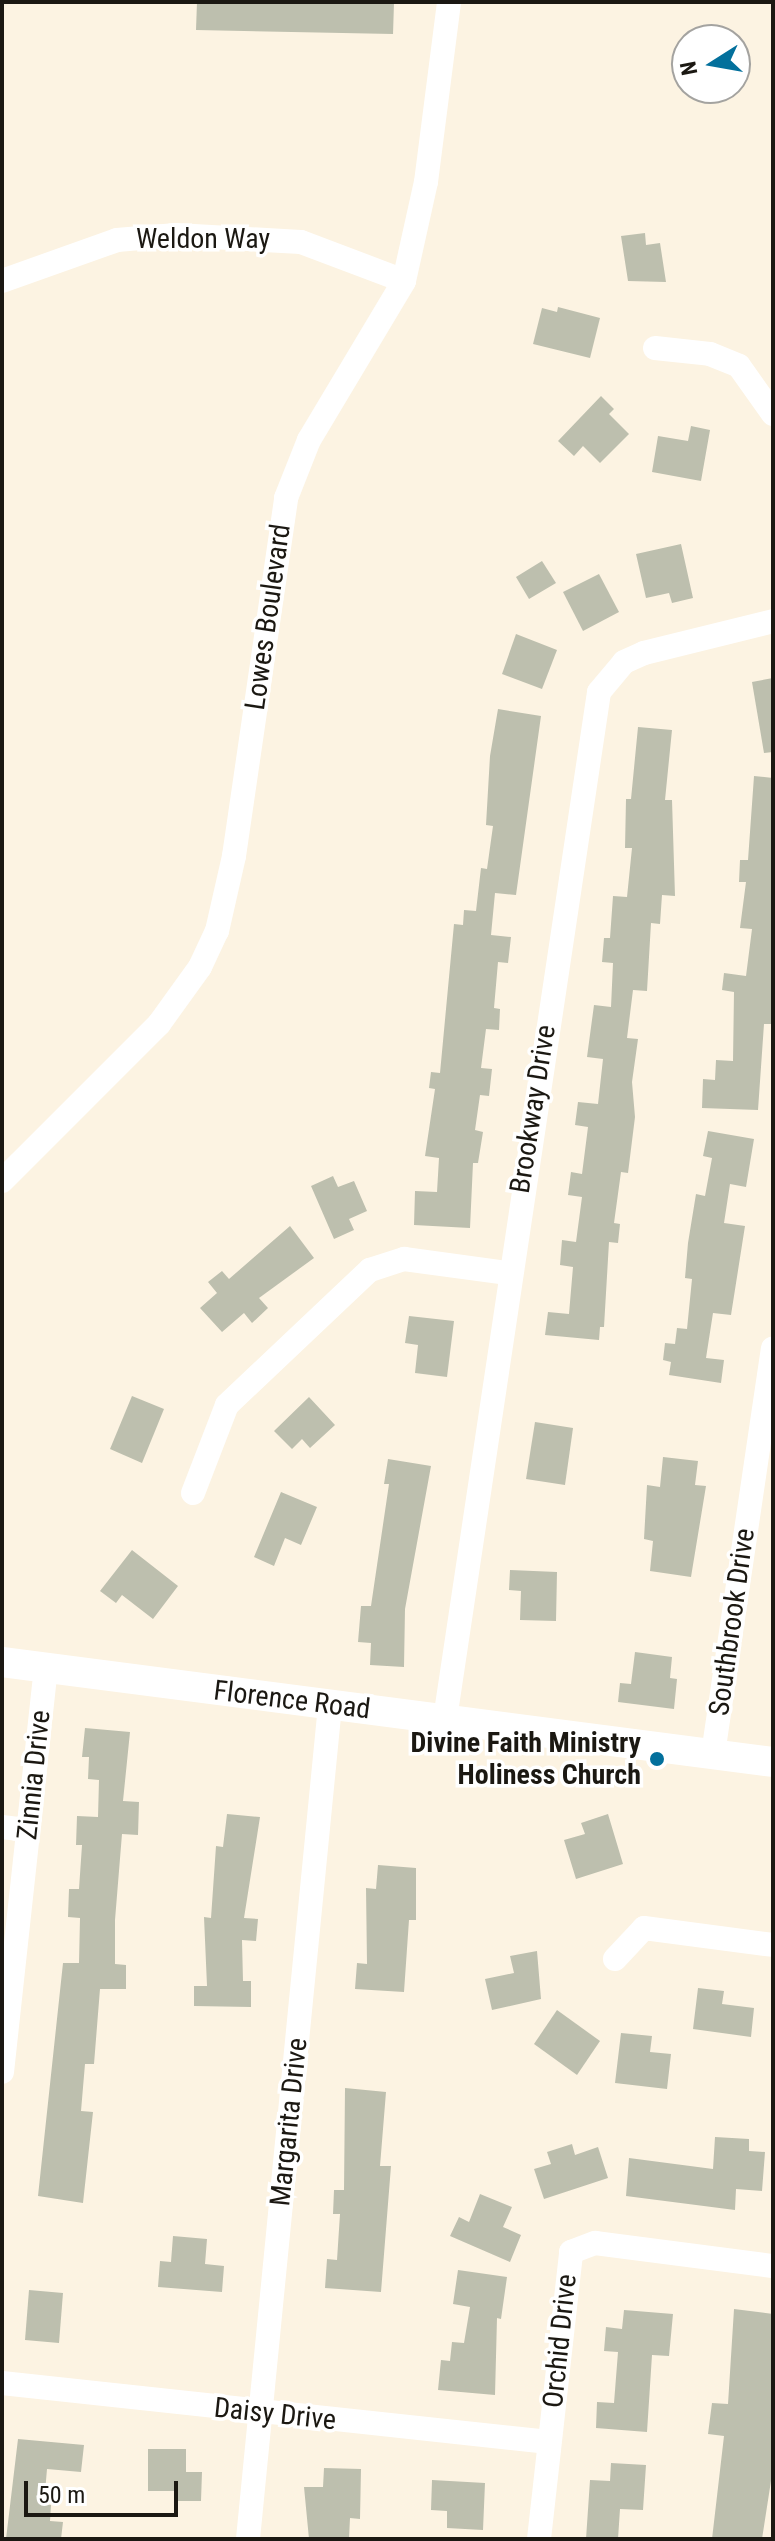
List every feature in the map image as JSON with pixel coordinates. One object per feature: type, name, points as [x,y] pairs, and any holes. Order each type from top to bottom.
[{"type":"street","name":"Lowes Boulevard","points":[[2,1181],[159,1024],[200,967],[217,931],[234,856],[286,498],[309,440],[404,281],[424,193],[449,2]]},
{"type":"street","name":"Weldon Way","points":[[2,281],[117,240],[176,235],[301,242],[404,281]]},
{"type":"street","points":[[655,348],[710,354],[739,366],[773,414]]},
{"type":"street","name":"Brookway Drive","points":[[445,1719],[508,1273],[599,692],[609,674],[644,653],[773,621]]},
{"type":"street","points":[[193,1493],[227,1405],[370,1270],[404,1259],[508,1273]]},
{"type":"street","name":"Southbrook Drive","points":[[713,1754],[773,1348]]},
{"type":"street","name":"Florence Road","points":[[2,1662],[773,1762]]},
{"type":"street","name":"Zinnia Drive","points":[[2,2072],[46,1668]]},
{"type":"street","name":"Margarita Drive","points":[[248,2539],[330,1705]]},
{"type":"street","points":[[2,1827],[28,1830]]},
{"type":"street","points":[[615,1959],[644,1928],[773,1945]]},
{"type":"street","name":"Orchid Drive","points":[[539,2539],[571,2252],[595,2243],[773,2266]]},
{"type":"street","name":"Daisy Drive","points":[[2,2383],[549,2442]]},
{"type":"building","points":[[197,2],[394,2],[393,34],[196,30]]},
{"type":"building","points":[[645,233],[646,245],[660,243],[666,282],[628,281],[621,236]]},
{"type":"building","points":[[558,307],[600,318],[590,358],[533,344],[542,308],[557,312]]},
{"type":"building","points":[[601,396],[614,409],[609,414],[629,434],[600,463],[583,446],[574,456],[558,441]]},
{"type":"building","points":[[691,426],[710,430],[701,481],[652,472],[658,436],[688,441]]},
{"type":"building","points":[[681,544],[693,598],[672,603],[669,593],[646,598],[636,554]]},
{"type":"building","points":[[542,561],[556,583],[529,599],[516,577]]},
{"type":"building","points":[[599,574],[619,612],[583,631],[563,592]]},
{"type":"building","points":[[516,634],[557,650],[542,689],[502,674]]},
{"type":"building","points":[[773,678],[773,752],[764,753],[752,682]]},
{"type":"building","points":[[498,709],[541,716],[516,895],[495,893],[491,935],[511,937],[508,963],[498,962],[494,1008],[500,1009],[499,1030],[486,1029],[481,1068],[492,1069],[489,1096],[480,1095],[475,1130],[483,1132],[478,1163],[473,1163],[470,1228],[414,1225],[415,1191],[437,1192],[439,1158],[425,1156],[435,1089],[429,1088],[431,1072],[440,1073],[454,924],[463,925],[464,910],[476,911],[481,868],[487,869],[493,826],[486,825],[490,756]]},
{"type":"building","points":[[638,727],[672,730],[665,800],[672,800],[675,896],[662,895],[660,924],[651,923],[647,991],[633,990],[627,1038],[638,1039],[632,1082],[635,1117],[628,1173],[621,1172],[614,1223],[620,1224],[618,1243],[609,1242],[604,1327],[600,1327],[599,1340],[545,1335],[548,1312],[569,1314],[573,1267],[560,1265],[562,1240],[576,1242],[582,1197],[568,1195],[571,1172],[582,1174],[588,1127],[575,1125],[578,1102],[598,1104],[603,1059],[587,1057],[594,1005],[611,1007],[613,963],[602,962],[604,938],[610,938],[613,896],[627,897],[632,848],[625,848],[626,799],[631,799]]},
{"type":"building","points":[[754,776],[773,778],[773,1024],[764,1024],[758,1110],[702,1108],[703,1079],[715,1080],[716,1060],[733,1061],[734,992],[722,990],[724,973],[746,976],[752,929],[740,928],[746,882],[739,882],[740,860],[748,860]]},
{"type":"building","points":[[708,1131],[754,1139],[746,1187],[730,1184],[724,1223],[745,1226],[731,1315],[713,1313],[706,1358],[724,1360],[721,1383],[669,1375],[671,1362],[663,1360],[665,1343],[675,1344],[677,1328],[687,1329],[692,1279],[685,1278],[688,1243],[696,1194],[705,1196],[712,1158],[703,1156]]},
{"type":"building","points":[[333,1176],[338,1187],[354,1181],[367,1211],[349,1219],[354,1230],[334,1239],[311,1186]]},
{"type":"building","points":[[290,1226],[314,1258],[259,1298],[268,1308],[252,1323],[244,1313],[222,1332],[200,1308],[217,1293],[208,1282],[222,1271],[229,1279]]},
{"type":"building","points":[[409,1316],[454,1321],[447,1377],[415,1373],[418,1345],[405,1343]]},
{"type":"building","points":[[132,1396],[164,1409],[142,1463],[110,1449]]},
{"type":"building","points":[[309,1397],[335,1425],[310,1448],[302,1439],[292,1449],[274,1431]]},
{"type":"building","points":[[535,1422],[573,1428],[565,1485],[526,1479]]},
{"type":"building","points":[[663,1457],[698,1461],[695,1485],[706,1486],[691,1577],[650,1571],[653,1541],[644,1539],[647,1485],[660,1487]]},
{"type":"building","points":[[388,1459],[431,1466],[405,1609],[404,1667],[370,1665],[371,1643],[358,1642],[361,1606],[371,1606],[389,1484],[384,1484]]},
{"type":"building","points":[[281,1492],[317,1507],[301,1545],[285,1538],[274,1566],[254,1557]]},
{"type":"building","points":[[132,1550],[178,1586],[153,1619],[122,1595],[116,1603],[100,1591]]},
{"type":"building","points":[[510,1570],[557,1572],[556,1621],[520,1620],[521,1591],[509,1590]]},
{"type":"building","points":[[635,1652],[672,1657],[670,1678],[677,1679],[674,1709],[618,1702],[620,1683],[631,1684]]},
{"type":"building","points":[[85,1728],[130,1732],[123,1801],[139,1802],[138,1835],[122,1834],[115,1920],[115,1964],[126,1965],[126,1989],[100,1989],[94,2064],[85,2064],[81,2111],[93,2112],[83,2203],[38,2196],[63,1963],[79,1963],[80,1918],[68,1917],[69,1889],[79,1889],[82,1845],[76,1845],[77,1816],[98,1817],[99,1780],[88,1779],[89,1757],[82,1757]]},
{"type":"building","points":[[227,1814],[260,1817],[244,1918],[258,1919],[256,1941],[242,1940],[243,1981],[251,1981],[251,2007],[194,2006],[194,1986],[207,1986],[204,1917],[211,1918],[216,1846],[223,1847]]},
{"type":"building","points":[[608,1814],[623,1864],[576,1879],[564,1840],[585,1834],[581,1823]]},
{"type":"building","points":[[378,1865],[416,1868],[416,1920],[409,1920],[404,1992],[355,1989],[357,1963],[367,1964],[366,1888],[376,1889]]},
{"type":"building","points":[[537,1951],[541,1999],[492,2010],[485,1979],[514,1973],[510,1956]]},
{"type":"building","points":[[698,1988],[724,1991],[722,2004],[754,2008],[751,2037],[693,2029]]},
{"type":"building","points":[[557,2010],[600,2041],[577,2075],[534,2044]]},
{"type":"building","points":[[621,2033],[652,2036],[650,2052],[671,2054],[667,2089],[615,2083]]},
{"type":"building","points":[[345,2088],[386,2092],[380,2166],[391,2166],[381,2292],[325,2288],[327,2259],[337,2260],[340,2214],[333,2214],[334,2190],[344,2190]]},
{"type":"building","points":[[715,2137],[749,2139],[749,2151],[765,2152],[762,2191],[736,2189],[735,2210],[626,2196],[629,2158],[713,2169]]},
{"type":"building","points":[[572,2144],[575,2155],[598,2147],[608,2178],[544,2199],[534,2169],[551,2164],[547,2152]]},
{"type":"building","points":[[480,2194],[512,2207],[503,2227],[521,2235],[510,2262],[450,2236],[459,2217],[469,2222]]},
{"type":"building","points":[[173,2236],[207,2239],[205,2264],[224,2266],[222,2292],[158,2287],[160,2261],[171,2262]]},
{"type":"building","points":[[458,2270],[507,2277],[501,2319],[497,2318],[495,2395],[438,2390],[441,2360],[450,2361],[452,2342],[464,2343],[470,2307],[453,2304]]},
{"type":"building","points":[[29,2290],[63,2293],[59,2343],[25,2340]]},
{"type":"building","points":[[734,2309],[773,2314],[773,2468],[762,2539],[712,2539],[724,2436],[708,2434],[712,2403],[728,2404]]},
{"type":"building","points":[[624,2310],[673,2314],[669,2356],[652,2355],[647,2432],[596,2428],[597,2402],[614,2403],[618,2352],[604,2351],[606,2327],[622,2329]]},
{"type":"building","points":[[18,2439],[84,2445],[81,2472],[47,2469],[44,2504],[51,2505],[50,2521],[63,2522],[61,2539],[6,2539]]},
{"type":"building","points":[[148,2449],[186,2449],[186,2472],[202,2472],[201,2501],[174,2501],[174,2491],[148,2491]]},
{"type":"building","points":[[611,2463],[646,2465],[643,2510],[620,2509],[618,2539],[586,2539],[590,2480],[610,2481]]},
{"type":"building","points":[[324,2468],[361,2469],[360,2519],[350,2518],[349,2539],[309,2539],[304,2487],[323,2487]]},
{"type":"building","points":[[432,2480],[485,2483],[483,2530],[447,2528],[447,2511],[431,2510]]},
{"type":"place","name":"Divine Faith Ministry Holiness Church","points":[[657,1759]]}]
